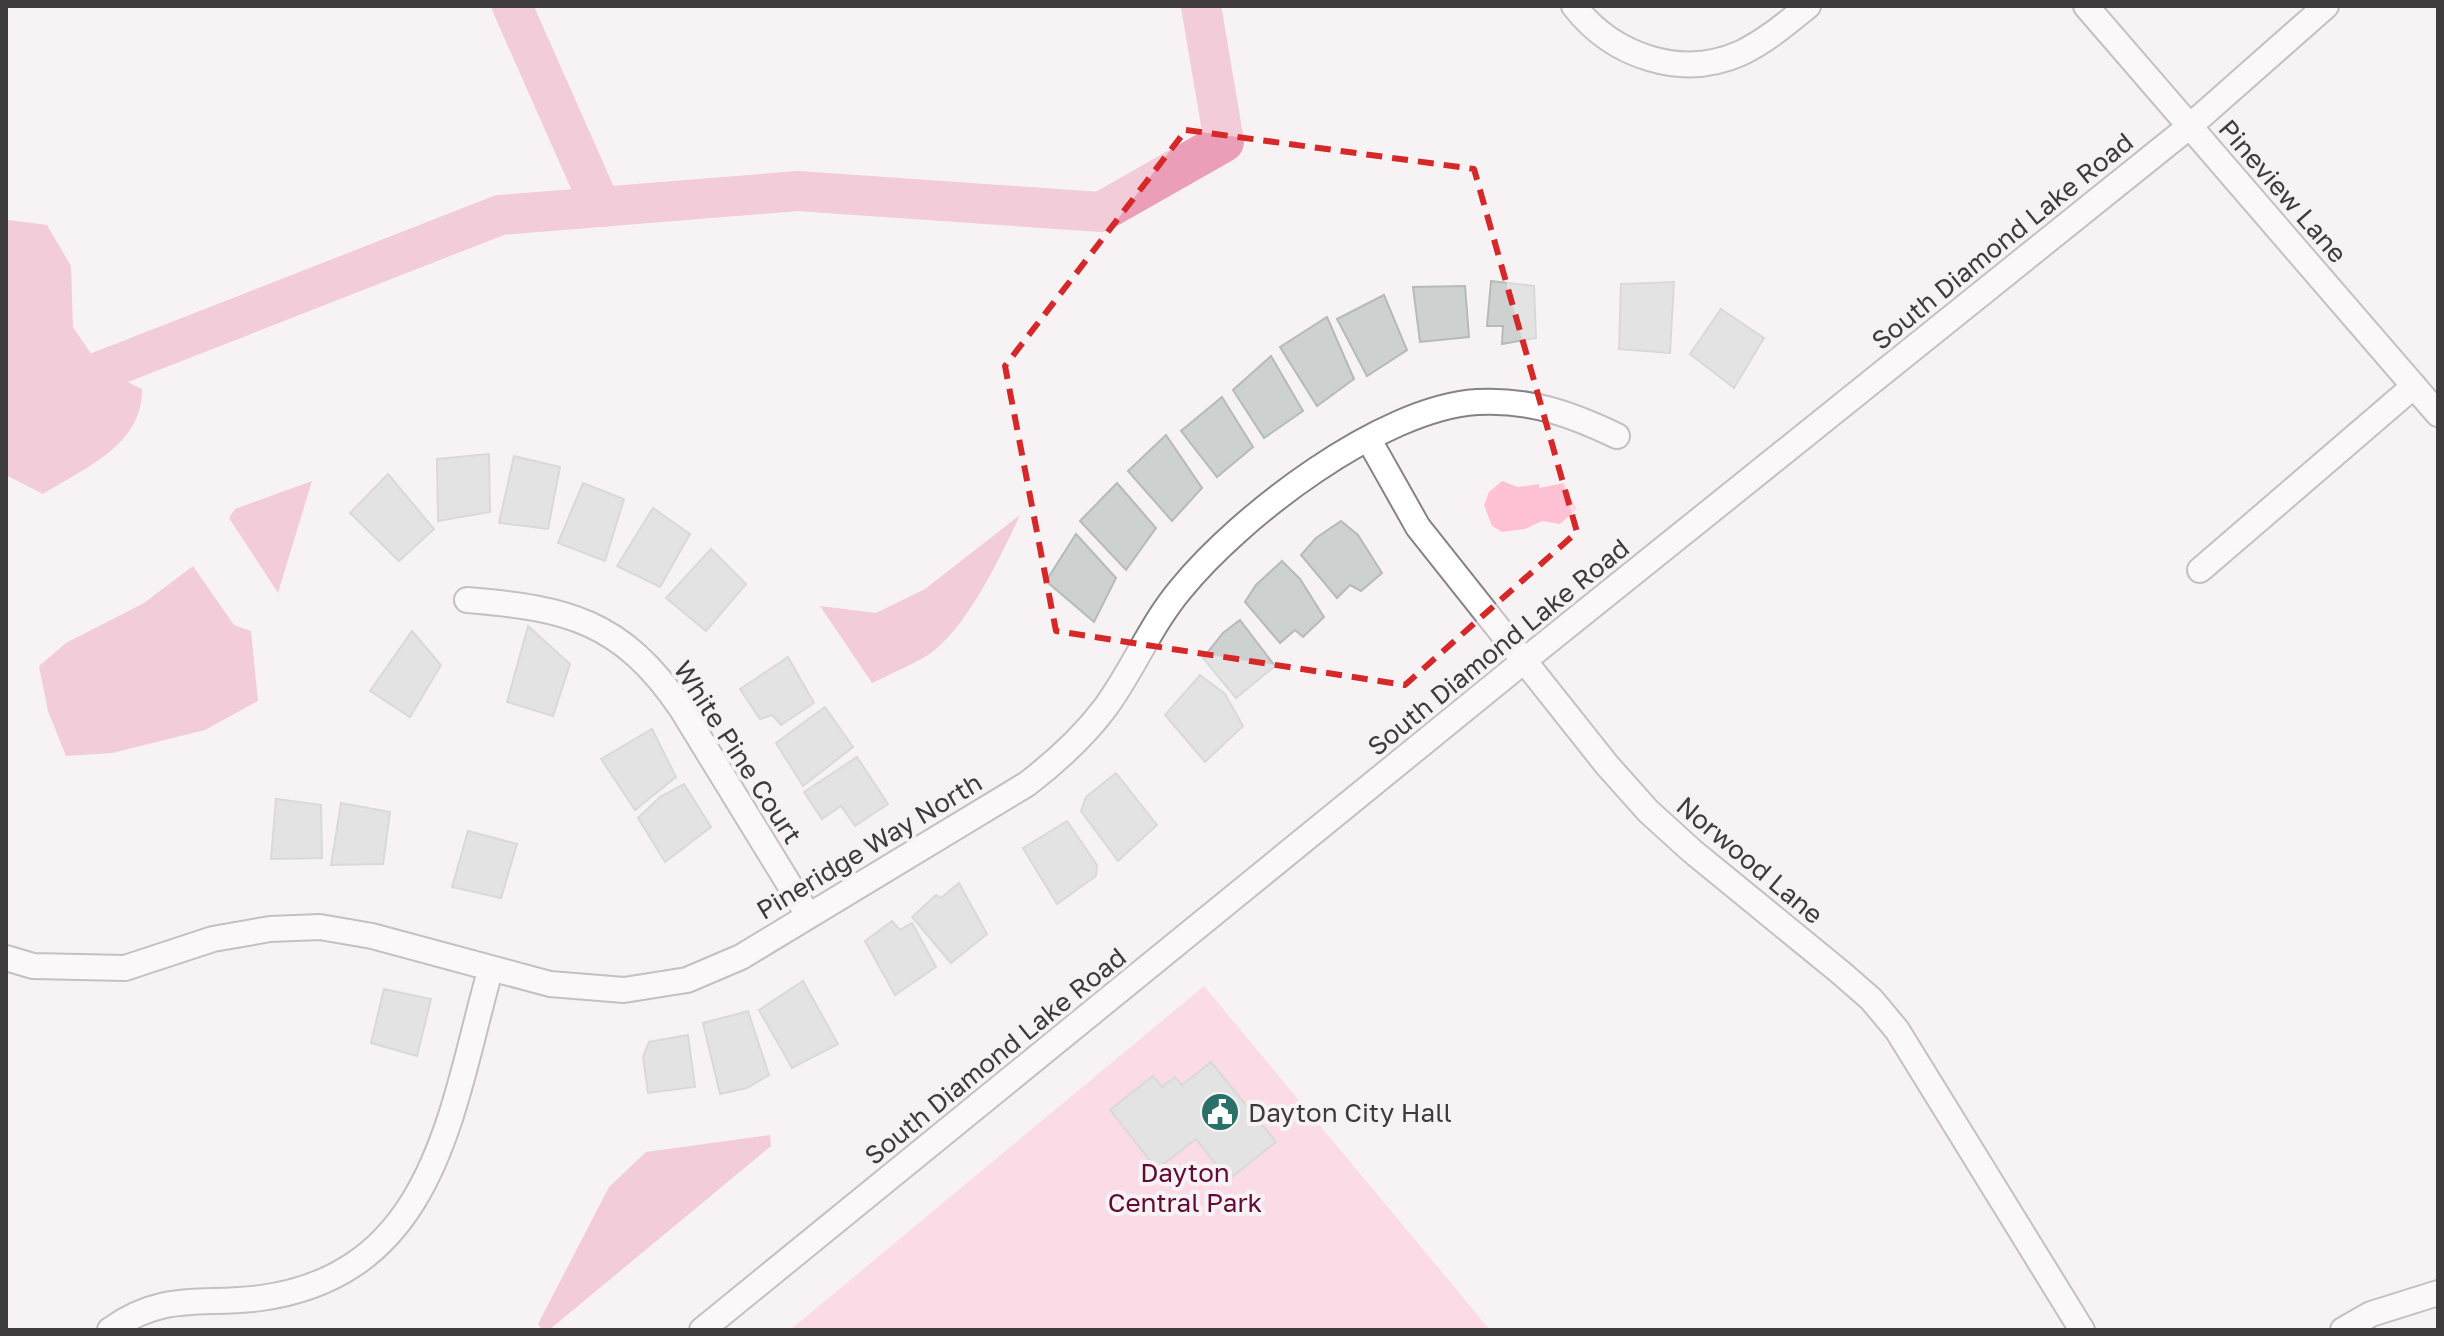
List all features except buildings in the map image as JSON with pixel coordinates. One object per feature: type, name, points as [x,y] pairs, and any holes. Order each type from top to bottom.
[{"type":"street","points":[[1574,6],[1605,37],[1625,50],[1671,63],[1707,63],[1741,53],[1777,31],[1808,6]]},
{"type":"street","name":"Pineview Lane","points":[[2086,6],[2438,414]]},
{"type":"street","name":"South Diamond Lake Road","points":[[702,1330],[1525,660],[2190,126],[2326,6]]},
{"type":"street","points":[[2200,570],[2414,386]]},
{"type":"street","name":"Pineridge Way North","points":[[6,958],[33,966],[125,968],[213,939],[270,929],[320,927],[372,936],[490,971],[550,984],[624,990],[687,980],[741,957],[992,806],[1062,757],[1107,706],[1147,637],[1212,552],[1281,492],[1369,440],[1435,409],[1476,402],[1540,406],[1574,415],[1617,436]]},
{"type":"street","name":"Norwood Lane","points":[[1369,440],[1418,527],[1607,765],[1648,811],[1871,999],[1897,1030],[2082,1330]]},
{"type":"street","name":"White Pine Court","points":[[467,600],[534,605],[556,611],[591,624],[632,650],[666,686],[681,708],[808,915]]},
{"type":"street","points":[[110,1330],[152,1308],[192,1299],[260,1298],[301,1289],[364,1258],[395,1229],[416,1201],[432,1168],[490,971]]},
{"type":"street","points":[[2343,1330],[2371,1314],[2438,1293]]},
{"type":"highlighted area","points":[[1186,130],[1474,169],[1577,532],[1405,685],[1056,631],[1005,366]]},
{"type":"green space","points":[[1502,481],[1518,487],[1539,484],[1539,488],[1564,483],[1577,509],[1560,524],[1542,521],[1525,529],[1502,532],[1492,526],[1484,505],[1489,492]]},
{"type":"green space","name":"Dayton Central Park","points":[[1204,986],[1490,1330],[790,1330]]},
{"type":"shaded area","points":[[8,220],[47,225],[71,266],[73,327],[102,370],[142,389],[140,409],[122,440],[93,464],[43,494],[6,475]]},
{"type":"shaded area","points":[[312,481],[278,593],[229,518],[235,509]]},
{"type":"shaded area","points":[[1020,515],[981,591],[956,628],[928,655],[872,683],[820,606],[876,613],[925,589]]},
{"type":"shaded area","points":[[193,566],[234,625],[251,631],[258,701],[205,730],[112,753],[66,756],[48,711],[39,666],[66,643],[144,603]]},
{"type":"shaded area","points":[[770,1135],[771,1146],[549,1330],[542,1330],[538,1324],[609,1187],[646,1152]]},
{"type":"waterway","points":[[512,6],[601,207]]},
{"type":"waterway","points":[[55,389],[500,215],[798,191],[1101,212],[1224,142],[1201,6]]},
{"type":"place","name":"Dayton City Hall","points":[[1220,1112]]}]
